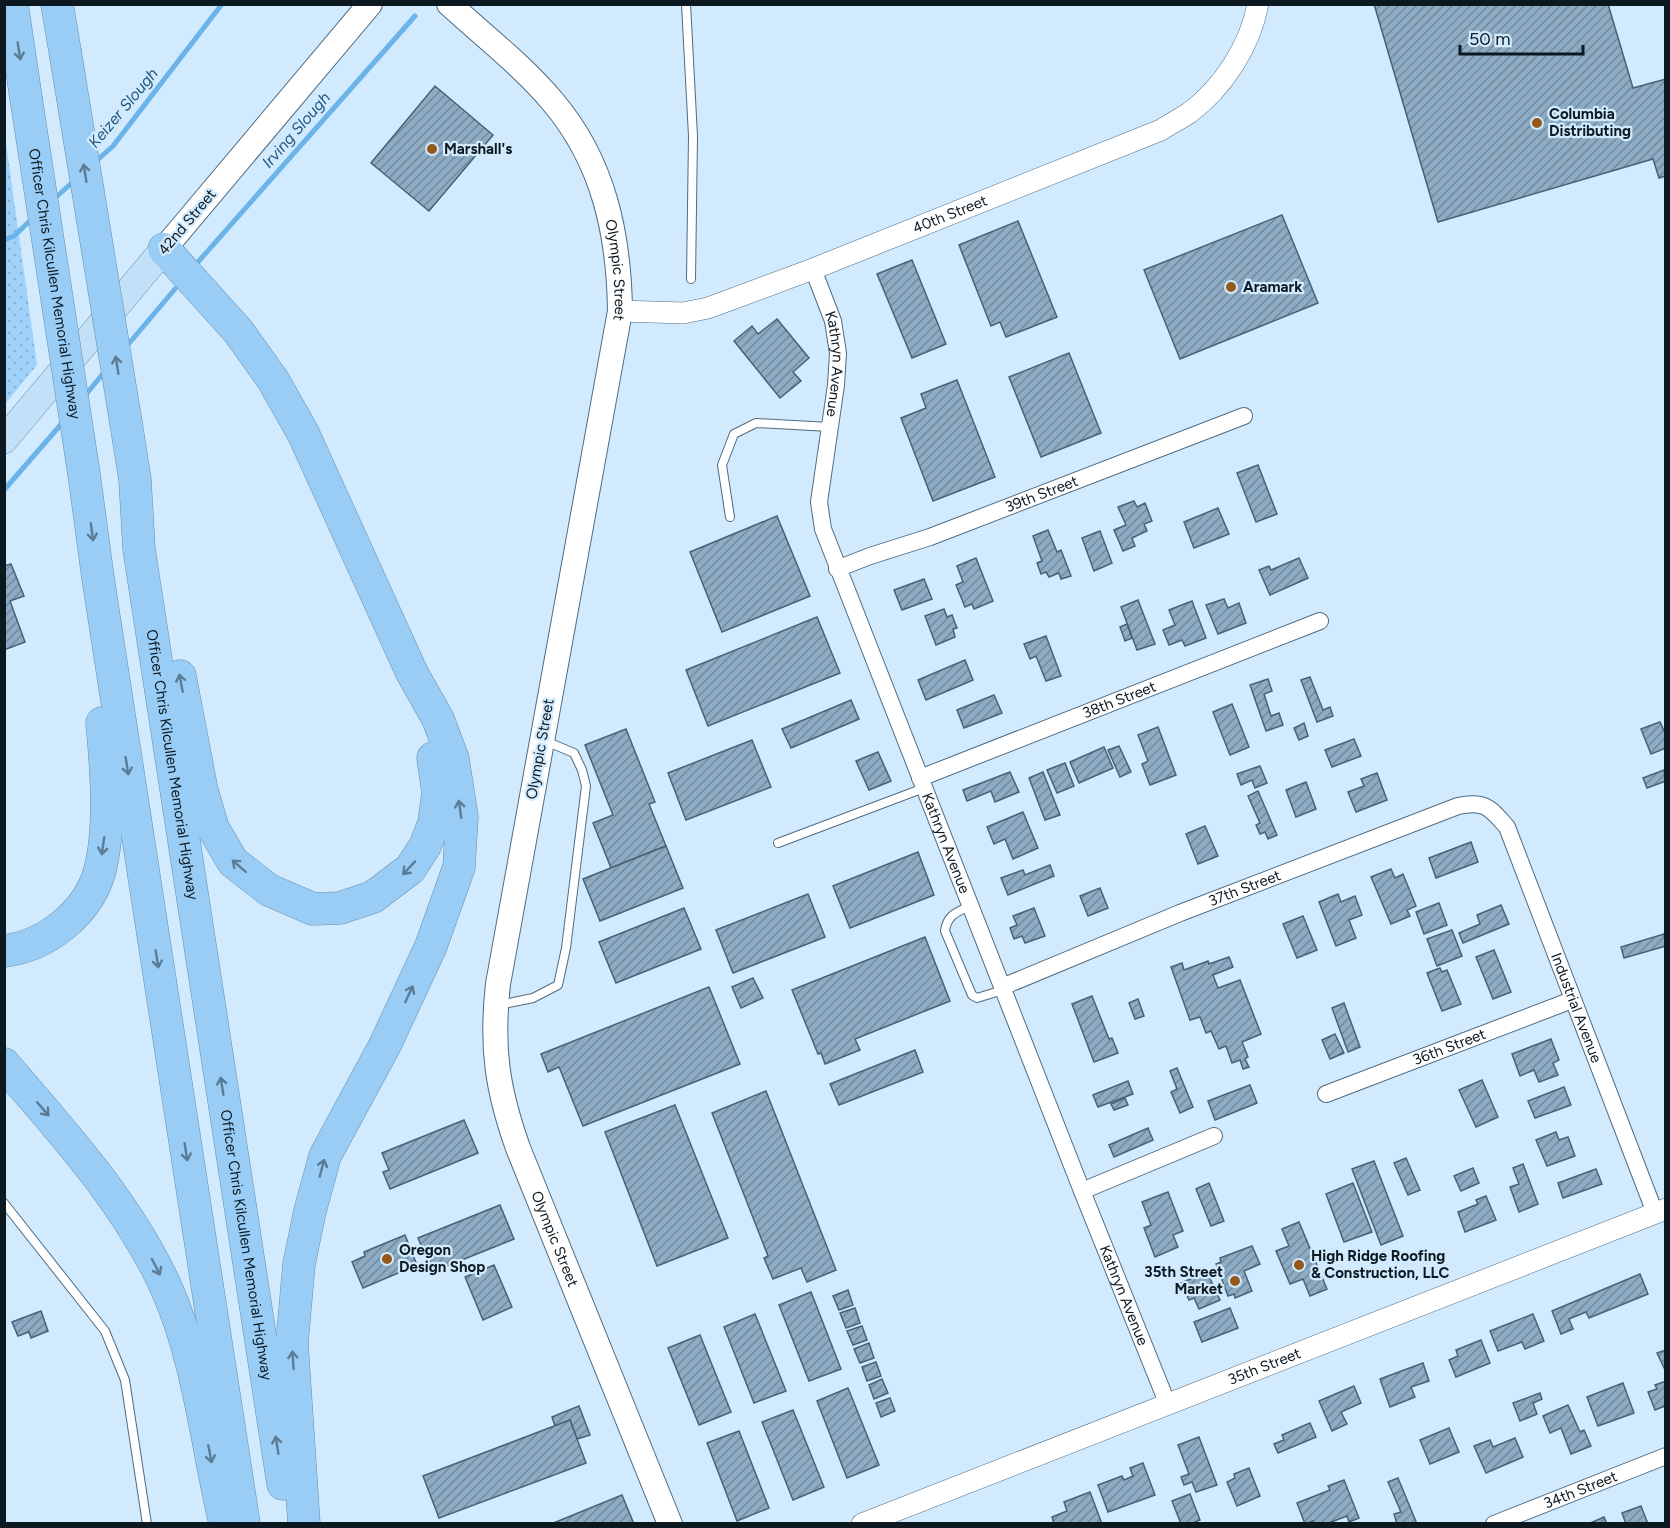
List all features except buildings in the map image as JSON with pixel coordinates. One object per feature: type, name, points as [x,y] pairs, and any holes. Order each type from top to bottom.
[{"type":"highway","name":"Officer Chris Kilcullen Memorial Highway","points":[[12,4],[244,1524]]},
{"type":"highway","name":"Officer Chris Kilcullen Memorial Highway","points":[[57,4],[135,480],[140,549],[289,1524]]},
{"type":"highway","points":[[164,249],[238,331],[273,380],[303,433],[412,673],[438,719],[453,759],[462,818],[459,867],[431,946],[385,1045],[325,1156],[310,1211],[299,1264],[292,1343],[304,1524]]},
{"type":"highway","points":[[135,480],[156,546],[200,781],[213,828],[233,862],[269,890],[313,909],[340,908],[373,897],[410,869],[425,846],[434,823],[438,793],[432,756],[412,673]]},
{"type":"highway","points":[[4,951],[16,950],[41,941],[66,924],[86,901],[100,871],[106,827],[104,750],[95,648],[98,578]]},
{"type":"highway","points":[[4,1065],[69,1139],[109,1190],[141,1239],[165,1287],[183,1336],[196,1386],[225,1524]]},
{"type":"main road","name":"42nd Street","points":[[4,440],[370,4]]},
{"type":"main road","name":"Olympic Street","points":[[449,4],[554,102],[573,130],[603,189],[612,219],[617,254],[620,311],[496,1006],[494,1047],[499,1082],[518,1148],[670,1524]]},
{"type":"street","name":"40th Street","points":[[620,311],[683,314],[708,308],[813,269],[1161,130],[1189,113],[1211,93],[1233,66],[1244,46],[1258,4]]},
{"type":"street","name":"Kathryn Avenue","points":[[813,269],[833,321],[838,353],[836,385],[819,502],[823,529],[1168,1405]]},
{"type":"street","name":"39th Street","points":[[837,569],[930,537],[1244,416]]},
{"type":"street","name":"38th Street","points":[[922,783],[1320,621]]},
{"type":"street","name":"37th Street","points":[[1002,988],[1180,913],[1458,806],[1474,802],[1490,808]]},
{"type":"street","name":"Industrial Avenue","points":[[1490,808],[1508,827],[1572,1000],[1660,1211]]},
{"type":"street","name":"36th Street","points":[[1326,1095],[1572,1000]]},
{"type":"street","points":[[1082,1191],[1214,1136]]},
{"type":"street","name":"35th Street","points":[[862,1524],[1660,1211]]},
{"type":"street","name":"34th Street","points":[[1494,1524],[1665,1456]]},
{"type":"lane","points":[[686,4],[693,136],[691,279]]},
{"type":"lane","points":[[730,517],[722,465],[734,434],[756,423],[830,427]]},
{"type":"lane","points":[[496,1006],[533,998],[558,985],[566,948],[586,786],[574,753],[542,740]]},
{"type":"lane","points":[[778,843],[922,783]]},
{"type":"lane","points":[[970,906],[953,914],[946,921],[945,931],[972,995],[976,998],[1002,988]]},
{"type":"lane","points":[[4,1203],[105,1331],[125,1380],[147,1524]]},
{"type":"shaded area","points":[[5,136],[37,365],[4,404]]},
{"type":"waterway","name":"Keizer Slough","points":[[95,162],[113,146],[222,4]]},
{"type":"waterway","name":"Irving Slough","points":[[198,262],[415,16]]},
{"type":"waterway","name":"Keizer Slough","points":[[53,200],[75,180]]},
{"type":"waterway","name":"Keizer Slough","points":[[4,240],[14,236],[33,218]]},
{"type":"waterway","name":"Irving Slough","points":[[126,347],[175,289]]},
{"type":"waterway","name":"Irving Slough","points":[[83,398],[106,370]]},
{"type":"waterway","name":"Irving Slough","points":[[4,490],[64,421]]},
{"type":"place","name":"Columbia Distributing","points":[[1537,123]]},
{"type":"place","name":"Marshall's","points":[[432,149]]},
{"type":"place","name":"Aramark","points":[[1231,287]]},
{"type":"place","name":"Oregon Design Shop","points":[[387,1259]]},
{"type":"place","name":"High Ridge Roofing & Construction, LLC","points":[[1299,1265]]},
{"type":"place","name":"35th Street Market","points":[[1235,1281]]}]
